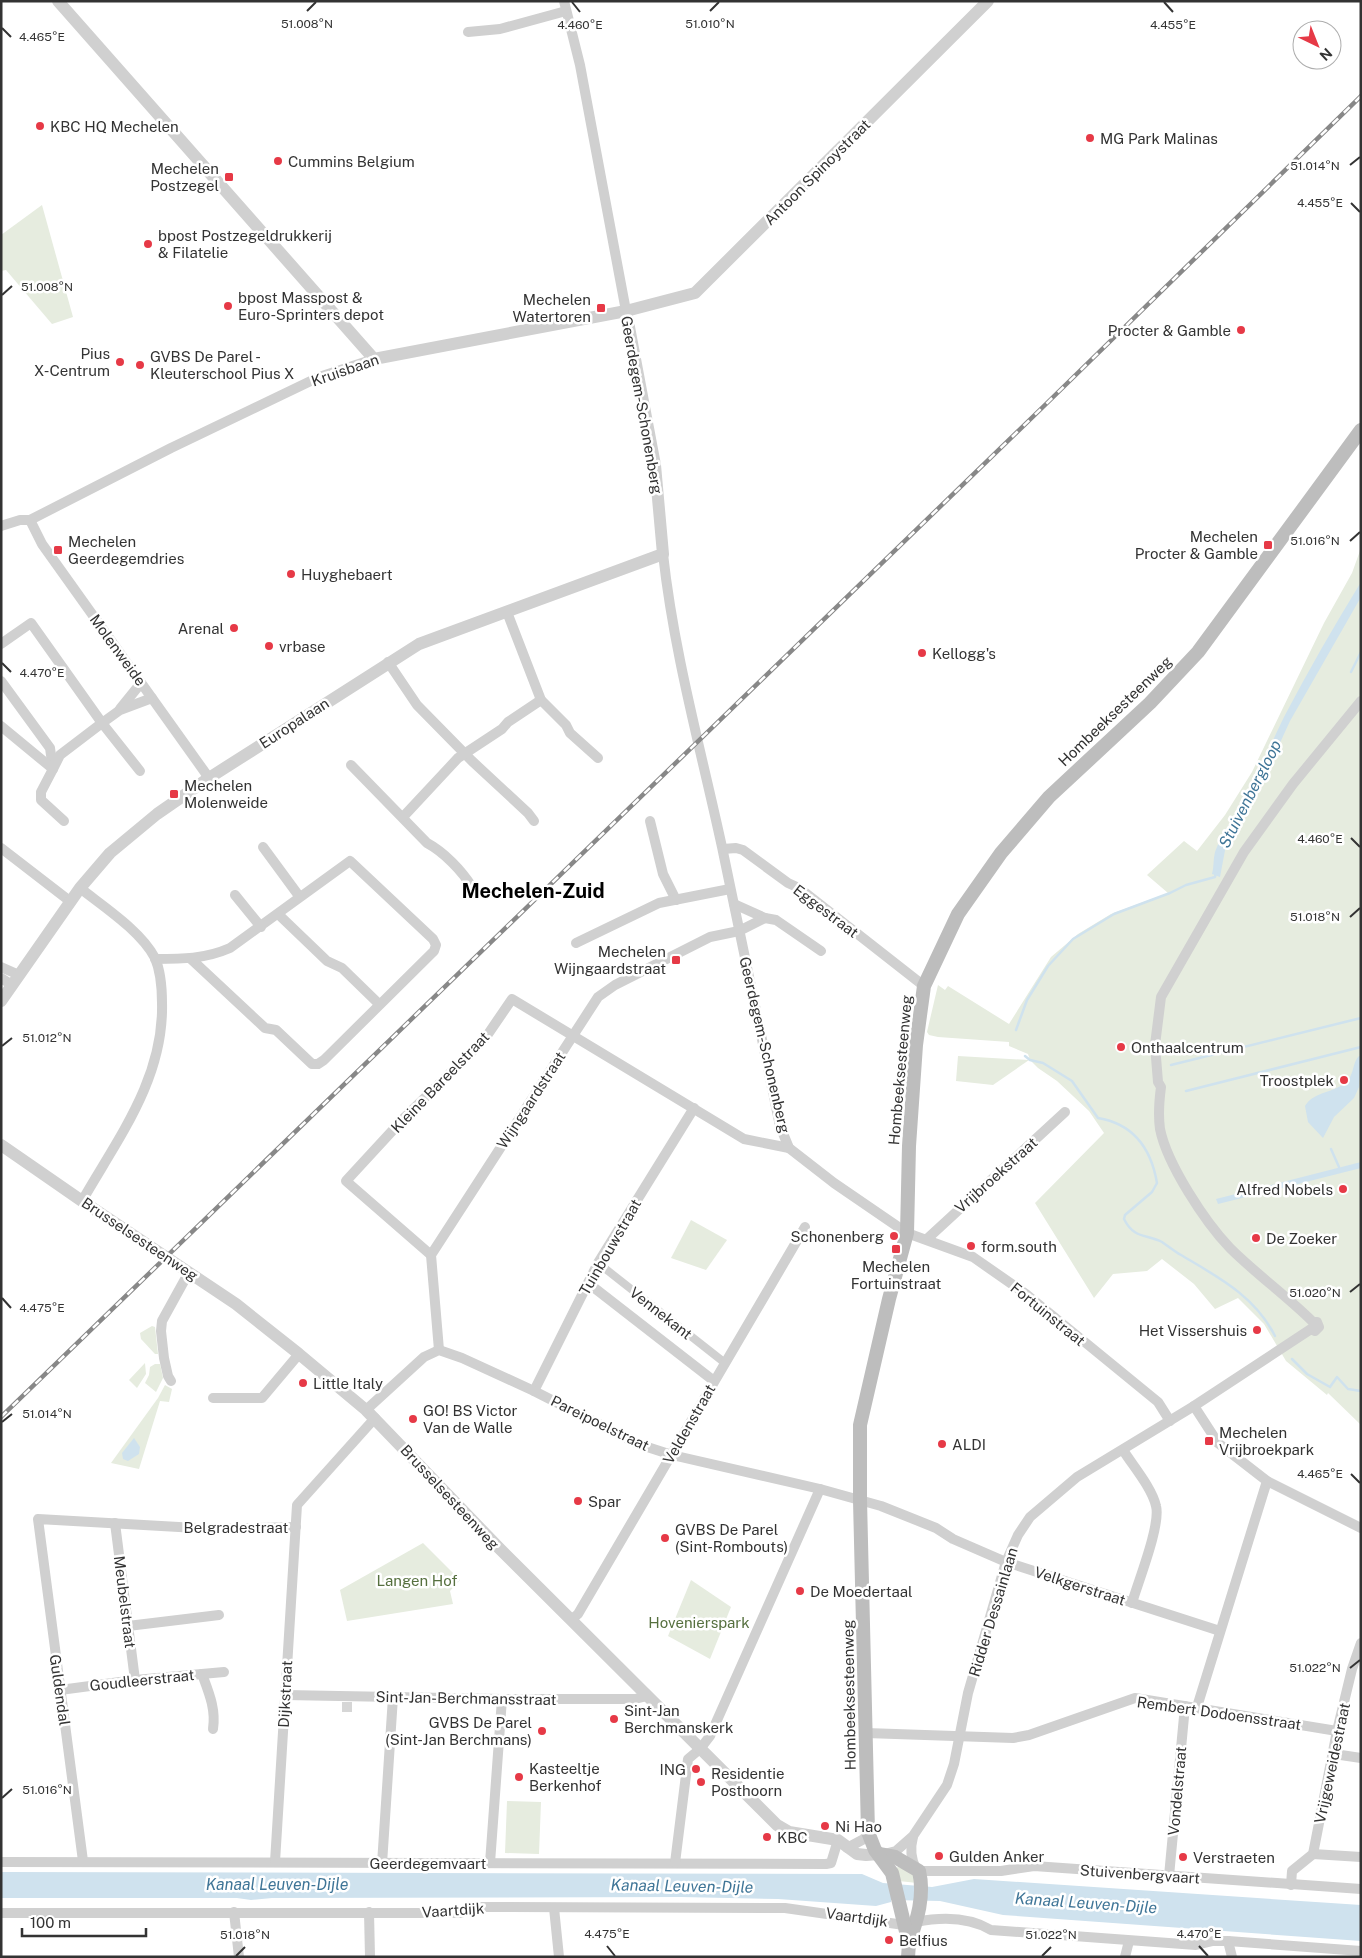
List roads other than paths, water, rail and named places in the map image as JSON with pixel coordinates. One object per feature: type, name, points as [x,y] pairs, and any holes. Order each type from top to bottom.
[{"type":"main road","name":"Hombeeksesteenweg","points":[[911,1923],[901,1906],[892,1873],[874,1846],[868,1832],[860,1425],[889,1299],[907,1233],[909,1137],[916,1045],[924,986],[958,914],[1001,853],[1048,797],[1150,703],[1198,652],[1361,430]]},
{"type":"main road","points":[[879,1854],[895,1857],[919,1874],[920,1907],[911,1923],[908,1950]]},
{"type":"street","points":[[58,1],[374,359]]},
{"type":"street","name":"Antoon Spinoystraat","points":[[626,310],[695,293],[988,1]]},
{"type":"street","name":"Geerdegem-Schonenberg","points":[[468,32],[500,29],[565,6],[580,65],[655,465],[668,600],[690,710],[723,849],[780,1126],[790,1148],[834,1183],[907,1233]]},
{"type":"street","name":"Kruisbaan","points":[[1,526],[20,520],[30,520],[171,448],[319,377],[374,359],[626,310]]},
{"type":"street","name":"Molenweide","points":[[30,520],[42,544],[209,778]]},
{"type":"street","name":"Europalaan","points":[[1,1001],[11,979],[80,888],[110,854],[132,834],[209,778],[418,644],[664,554]]},
{"type":"street","points":[[507,612],[541,700],[566,725],[570,733],[598,758]]},
{"type":"street","points":[[1,644],[32,623],[102,723],[140,771]]},
{"type":"street","points":[[388,662],[417,705],[495,784],[504,789],[534,822]]},
{"type":"street","points":[[1,681],[50,748],[53,769]]},
{"type":"street","points":[[120,710],[141,683]]},
{"type":"street","points":[[64,821],[41,800],[41,792],[60,755],[120,710],[152,698]]},
{"type":"street","points":[[402,817],[431,788],[435,780],[465,752],[502,729],[508,722],[541,700]]},
{"type":"street","name":"Ridder Dessainlaan","points":[[879,1854],[896,1852],[913,1836],[947,1785],[954,1764],[968,1692],[1006,1562],[1018,1535],[1030,1517],[1077,1477],[1170,1421],[1316,1328],[1217,1234],[1187,1189],[1173,1163],[1161,1131],[1158,1107],[1161,1087],[1158,1082],[1156,1045],[1161,997],[1244,852],[1293,784],[1361,701]]},
{"type":"street","points":[[1,726],[53,769]]},
{"type":"street","points":[[351,765],[427,843],[436,847],[468,879],[472,887]]},
{"type":"street","points":[[650,821],[663,874],[676,900]]},
{"type":"street","points":[[262,847],[299,896]]},
{"type":"street","points":[[1,848],[71,902]]},
{"type":"street","name":"Eggestraat","points":[[723,849],[736,848],[743,850],[788,883],[799,888],[924,986]]},
{"type":"street","points":[[155,959],[191,959],[214,955],[230,948],[261,927],[299,896],[350,861],[433,939],[436,944],[434,950],[318,1064],[312,1064],[276,1030],[265,1028],[191,959]]},
{"type":"street","points":[[80,888],[135,932],[155,959],[162,982],[161,1038],[151,1077],[136,1109],[82,1201]]},
{"type":"street","points":[[576,943],[659,904],[730,889]]},
{"type":"street","points":[[235,895],[261,927]]},
{"type":"street","points":[[734,904],[765,918],[776,920],[821,951]]},
{"type":"street","points":[[278,914],[327,961],[342,968],[379,1004]]},
{"type":"street","name":"Wijngaardstraat","points":[[431,1255],[598,997],[615,985],[710,937],[739,931],[765,918]]},
{"type":"street","points":[[1,967],[11,979]]},
{"type":"street","name":"Kleine Bareelstraat","points":[[431,1255],[346,1181],[405,1117],[484,1040],[512,999],[744,1139],[790,1148]]},
{"type":"street","name":"Tuinbouwstraat","points":[[534,1391],[598,1263],[694,1108]]},
{"type":"street","name":"Vrijbroekstraat","points":[[927,1239],[1065,1112]]},
{"type":"street","name":"Brusselsesteenweg","points":[[1,1145],[236,1304],[371,1414],[499,1548],[776,1825],[789,1832],[843,1844],[857,1854],[879,1854]]},
{"type":"street","name":"Veldenstraat","points":[[572,1620],[578,1614],[806,1227]]},
{"type":"street","name":"Fortuinstraat","points":[[907,1233],[973,1257],[1026,1294],[1158,1402],[1170,1421]]},
{"type":"street","points":[[371,1414],[424,1356],[439,1350],[431,1255]]},
{"type":"street","name":"Vennekant","points":[[598,1263],[725,1363]]},
{"type":"street","points":[[171,1381],[164,1358],[161,1331],[162,1321],[189,1272]]},
{"type":"street","name":"Vennekant","points":[[588,1283],[714,1381]]},
{"type":"street","name":"Pareipoelstraat","points":[[439,1350],[462,1358],[534,1391],[638,1444],[672,1455],[820,1488],[860,1500]]},
{"type":"street","points":[[213,1398],[262,1398],[299,1354]]},
{"type":"street","points":[[1194,1406],[1218,1444],[1267,1481],[1361,1528]]},
{"type":"street","name":"Belgradestraat","points":[[38,1519],[214,1529],[296,1526],[297,1505],[371,1414]]},
{"type":"street","points":[[1123,1450],[1156,1507],[1157,1518],[1132,1603]]},
{"type":"street","points":[[1197,1707],[1267,1481]]},
{"type":"street","points":[[675,1863],[688,1759],[700,1749],[710,1736],[820,1488]]},
{"type":"street","name":"Velkgerstraat","points":[[860,1500],[881,1506],[936,1528],[953,1539],[1006,1562],[1220,1631]]},
{"type":"street","name":"Guldendal","points":[[38,1519],[83,1861]]},
{"type":"street","name":"Meubelstraat","points":[[115,1523],[135,1680]]},
{"type":"street","name":"Dijkstraat","points":[[275,1862],[296,1526]]},
{"type":"street","points":[[128,1626],[219,1615]]},
{"type":"street","name":"Vrijgeweidestraat","points":[[1313,1854],[1337,1731],[1352,1669],[1361,1643]]},
{"type":"street","name":"Goudleerstraat","points":[[60,1690],[135,1680],[224,1672]]},
{"type":"street","points":[[202,1674],[214,1706],[213,1729]]},
{"type":"street","name":"Sint-Jan-Berchmansstraat","points":[[285,1695],[347,1699],[393,1696],[502,1699],[635,1699],[648,1696]]},
{"type":"street","points":[[382,1864],[393,1696]]},
{"type":"street","name":"Rembert Dodoensstraat","points":[[866,1733],[1013,1738],[1029,1736],[1135,1698],[1337,1731]]},
{"type":"street","points":[[490,1863],[502,1699]]},
{"type":"street","name":"Vondelstraat","points":[[1169,1876],[1184,1706]]},
{"type":"street","points":[[1334,1754],[1361,1758]]},
{"type":"street","points":[[843,1844],[864,1839],[868,1832]]},
{"type":"street","points":[[913,1836],[911,1845],[912,1862],[919,1874]]},
{"type":"street","name":"Geerdegemvaart","points":[[1,1862],[826,1864],[831,1863],[843,1844]]},
{"type":"street","points":[[1291,1885],[1292,1871],[1313,1854],[1361,1857]]},
{"type":"street","name":"Stuivenbergvaart","points":[[919,1874],[1001,1871],[1034,1866],[1361,1889]]},
{"type":"street","name":"Vaartdijk","points":[[1,1913],[460,1913],[480,1907],[785,1908],[911,1923],[937,1918],[979,1923],[991,1930],[1129,1941],[1196,1945],[1213,1941],[1228,1941],[1359,1953]]},
{"type":"street","points":[[554,1908],[558,1957]]},
{"type":"street","points":[[234,1912],[239,1957]]},
{"type":"street","points":[[369,1912],[370,1957]]},
{"type":"street","points":[[1125,1957],[1129,1941]]},
{"type":"street","points":[[1228,1941],[1232,1957]]},
{"type":"water","points":[[1361,582],[1361,597],[1290,721],[1252,804],[1226,845],[1220,877],[1212,874],[1218,844],[1251,790],[1302,683]]},
{"type":"water","points":[[1359,1056],[1361,1056],[1359,1087],[1354,1098],[1334,1117],[1323,1138],[1308,1122],[1305,1106],[1314,1097],[1337,1088],[1348,1080]]},
{"type":"water","points":[[1361,1162],[1361,1168],[1218,1204],[1216,1199]]},
{"type":"water","points":[[134,1438],[140,1447],[139,1454],[128,1461],[123,1459],[122,1453]]},
{"type":"water","name":"Kanaal Leuven-Dijle","points":[[1,1872],[862,1874],[883,1883],[932,1887],[974,1879],[1361,1905],[1361,1941],[1003,1915],[940,1901],[891,1900],[891,1902],[876,1906],[778,1899],[681,1897],[272,1898],[251,1900],[237,1898],[1,1898]]},
{"type":"waterway","points":[[1351,672],[1361,652]]},
{"type":"waterway","name":"Stuivenbergloop","points":[[1016,1030],[1027,1000],[1048,966],[1073,939],[1114,914],[1186,885],[1215,877],[1216,873]]},
{"type":"waterway","points":[[1171,1065],[1361,1018]]},
{"type":"waterway","points":[[1186,1091],[1361,1047]]},
{"type":"waterway","name":"Stuivenbergloop","points":[[1025,1056],[1030,1060],[1043,1063],[1072,1081],[1098,1118],[1122,1126],[1131,1132],[1145,1149],[1157,1183],[1152,1192],[1125,1215],[1124,1219],[1132,1230],[1162,1242],[1222,1280],[1257,1310],[1275,1336]]},
{"type":"waterway","points":[[1331,1149],[1339,1167]]},
{"type":"waterway","name":"Stuivenbergloop","points":[[1292,1359],[1307,1374],[1330,1387],[1337,1377],[1348,1389],[1361,1391]]},
{"type":"tunnel","points":[[347,1702],[347,1715]]},
{"type":"railway","points":[[1,1417],[1361,96]]},
{"type":"place","name":"KBC HQ Mechelen","points":[[40,126]]},
{"type":"place","name":"MG Park Malinas","points":[[1090,138]]},
{"type":"place","name":"Cummins Belgium","points":[[278,161]]},
{"type":"place","name":"Mechelen Postzegel","points":[[229,177]]},
{"type":"place","name":"bpost Postzegeldrukkerij & Filatelie","points":[[148,244]]},
{"type":"place","name":"bpost Masspost & Euro-Sprinters depot","points":[[228,306]]},
{"type":"place","name":"Mechelen Watertoren","points":[[601,308]]},
{"type":"place","name":"Procter & Gamble","points":[[1241,330]]},
{"type":"place","name":"Pius X-Centrum","points":[[120,362]]},
{"type":"place","name":"GVBS De Parel - Kleuterschool Pius X","points":[[140,365]]},
{"type":"place","name":"Mechelen Procter & Gamble","points":[[1268,545]]},
{"type":"place","name":"Mechelen Geerdegemdries","points":[[58,550]]},
{"type":"place","name":"Huyghebaert","points":[[291,574]]},
{"type":"place","name":"Arenal","points":[[234,628]]},
{"type":"place","name":"vrbase","points":[[269,646]]},
{"type":"place","name":"Kellogg's","points":[[922,653]]},
{"type":"place","name":"Mechelen Molenweide","points":[[174,794]]},
{"type":"place","name":"Mechelen Wijngaardstraat","points":[[676,960]]},
{"type":"place","name":"Onthaalcentrum","points":[[1121,1047]]},
{"type":"place","name":"Troostplek","points":[[1344,1080]]},
{"type":"place","name":"Alfred Nobels","points":[[1343,1189]]},
{"type":"place","name":"Schonenberg","points":[[894,1236]]},
{"type":"place","name":"De Zoeker","points":[[1256,1238]]},
{"type":"place","name":"form.south","points":[[971,1246]]},
{"type":"place","name":"Mechelen Fortuinstraat","points":[[896,1249]]},
{"type":"place","name":"Het Vissershuis","points":[[1257,1330]]},
{"type":"place","name":"Little Italy","points":[[303,1383]]},
{"type":"place","name":"GO! BS Victor Van de Walle","points":[[413,1419]]},
{"type":"place","name":"Mechelen Vrijbroekpark","points":[[1209,1441]]},
{"type":"place","name":"ALDI","points":[[942,1444]]},
{"type":"place","name":"Spar","points":[[578,1501]]},
{"type":"place","name":"GVBS De Parel (Sint-Rombouts)","points":[[665,1538]]},
{"type":"place","name":"De Moedertaal","points":[[800,1591]]},
{"type":"place","name":"Sint-Jan Berchmanskerk","points":[[614,1719]]},
{"type":"place","name":"GVBS De Parel (Sint-Jan Berchmans)","points":[[542,1731]]},
{"type":"place","name":"ING","points":[[696,1769]]},
{"type":"place","name":"Kasteeltje Berkenhof","points":[[519,1777]]},
{"type":"place","name":"Residentie Posthoorn","points":[[701,1782]]},
{"type":"place","name":"Ni Hao","points":[[825,1826]]},
{"type":"place","name":"KBC","points":[[767,1837]]},
{"type":"place","name":"Gulden Anker","points":[[939,1856]]},
{"type":"place","name":"Verstraeten","points":[[1183,1857]]},
{"type":"place","name":"Belfius","points":[[889,1940]]},
{"type":"district","name":"Mechelen-Zuid","points":[[533,891]]},
{"type":"park label","name":"Langen Hof","points":[[417,1580]]},
{"type":"park label","name":"Hovenierspark","points":[[699,1622]]}]
